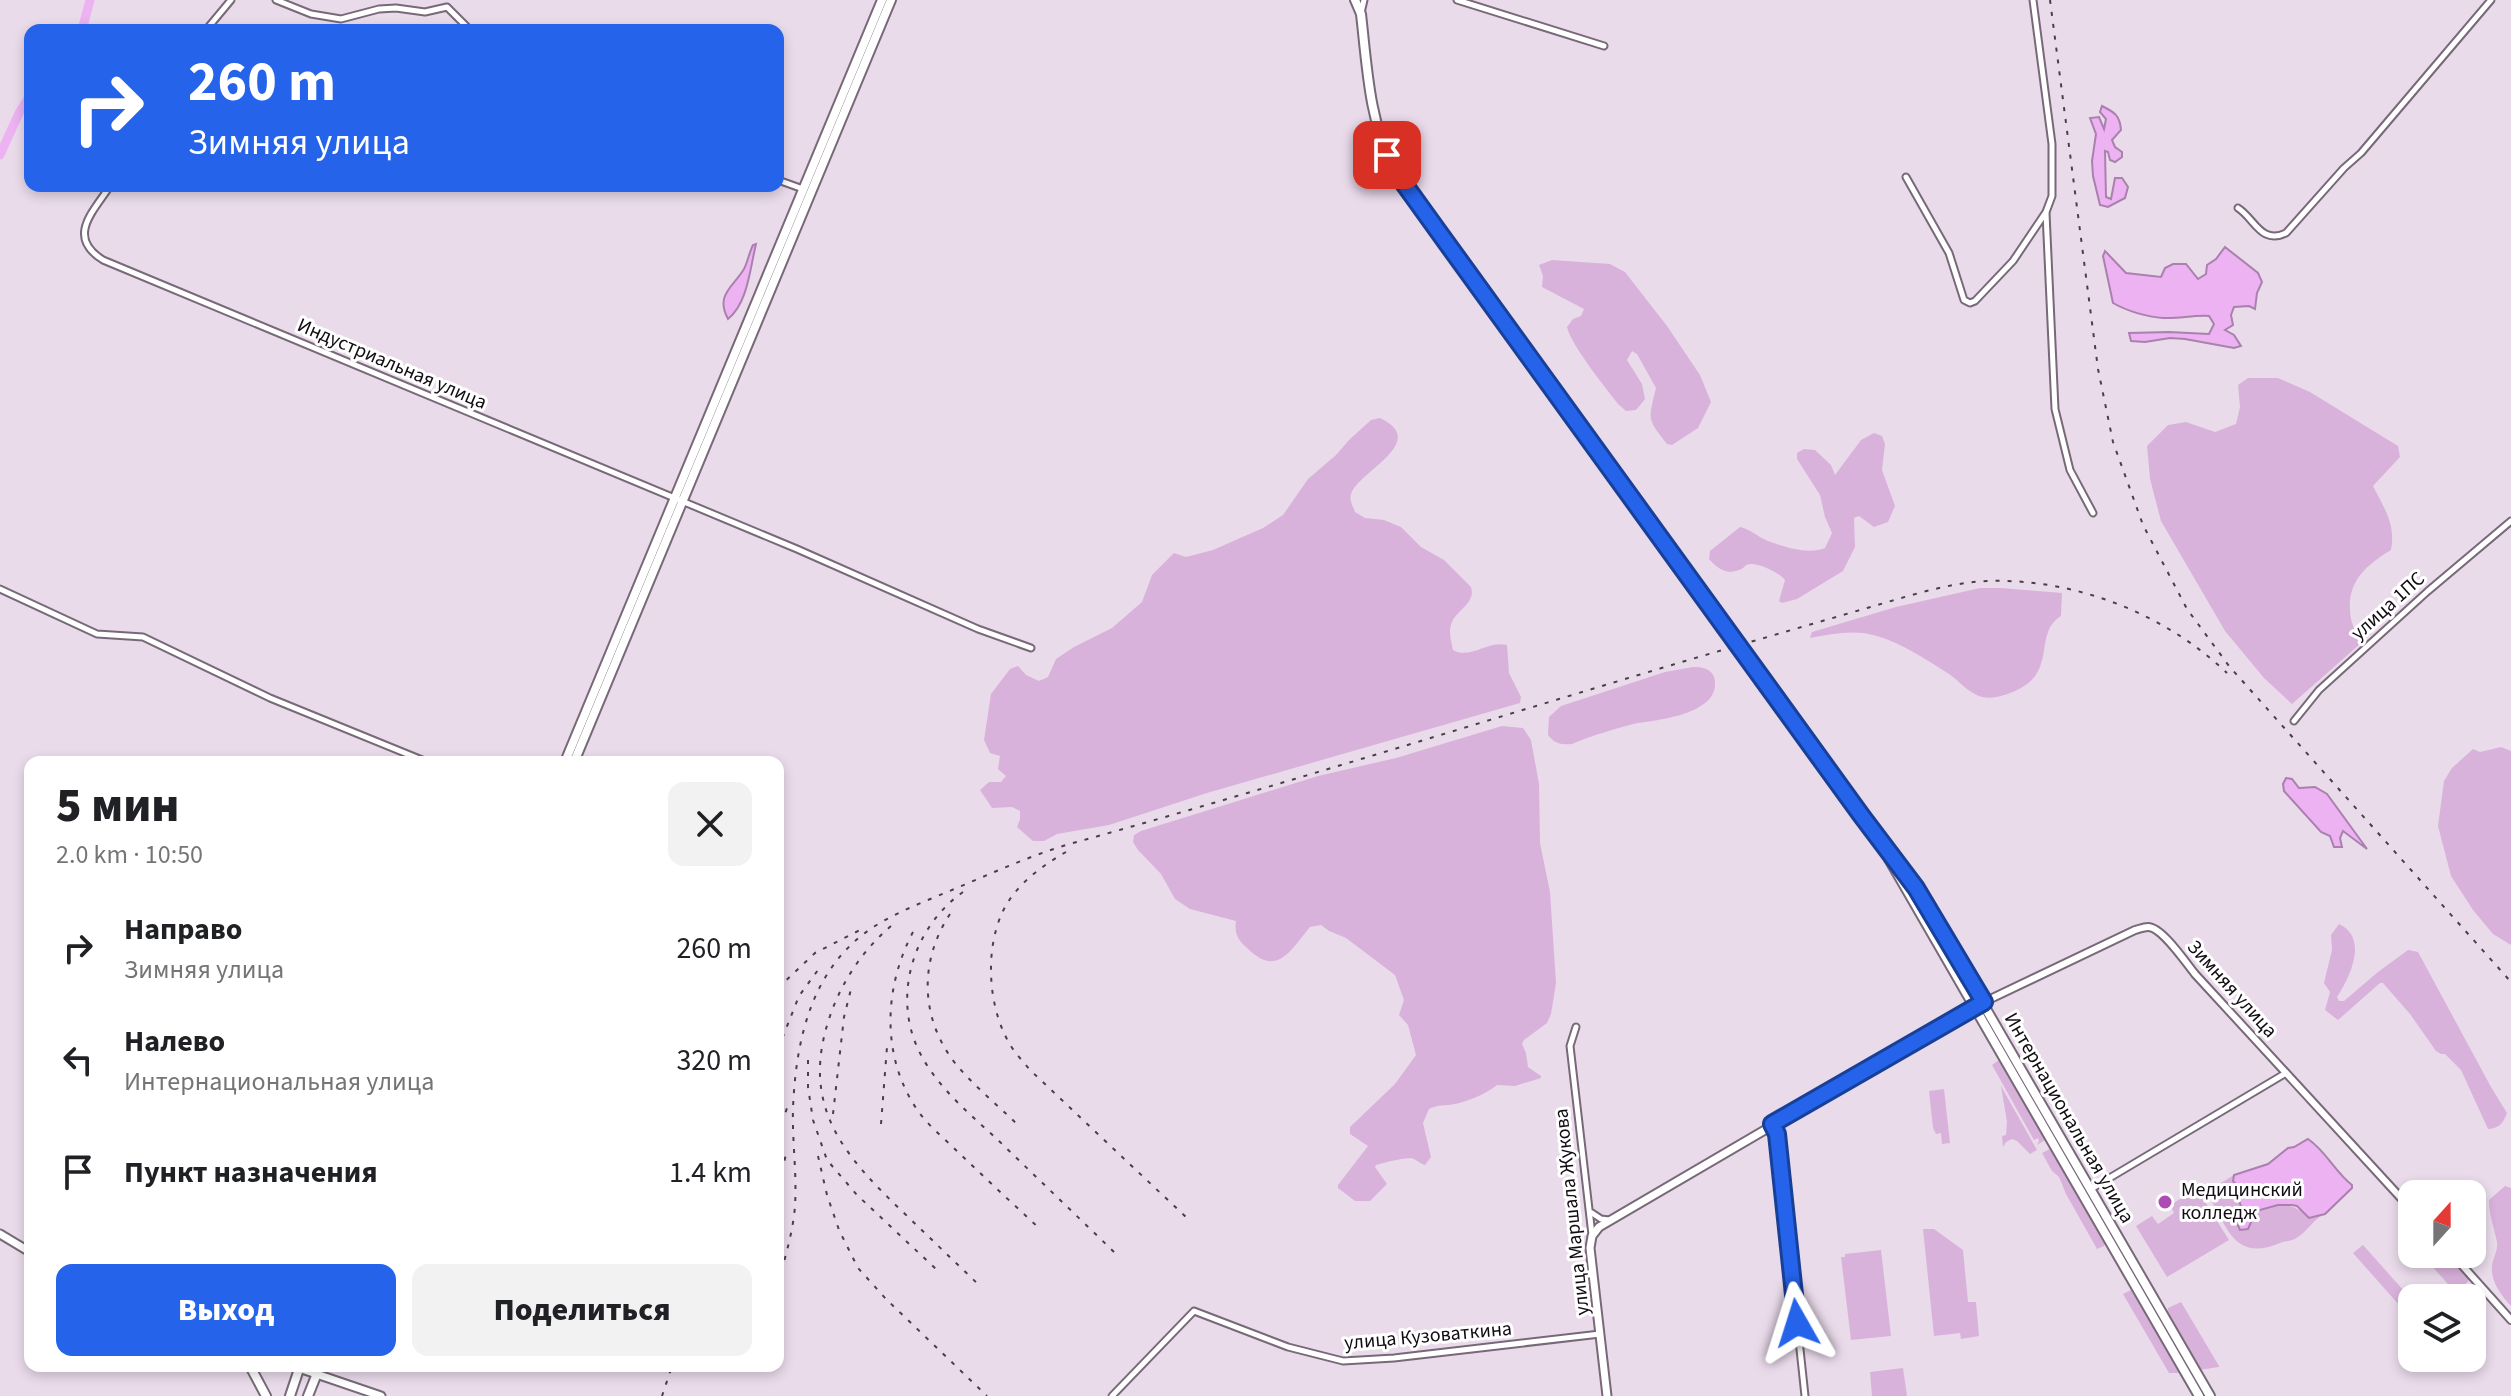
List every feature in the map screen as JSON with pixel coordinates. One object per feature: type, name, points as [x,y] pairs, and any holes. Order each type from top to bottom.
[{"type":"main road","points":[[576,756],[803,189],[882,0]]},
{"type":"main road","points":[[568,756],[891,0]]},
{"type":"main road","name":"Интернациональная улица","points":[[1355,0],[1361,14],[1374,120],[1397,174],[1866,821],[1979,1005],[2199,1396]]},
{"type":"main road","name":"Зимняя улица","points":[[1592,1236],[1609,1220],[1979,1005]]},
{"type":"main road","name":"Интернациональная улица","points":[[2028,1090],[2091,1189],[2210,1396]]},
{"type":"main road","points":[[0,1234],[24,1248]]},
{"type":"main road","name":"улица Маршала Жукова","points":[[1592,1236],[1591,1253],[1607,1396]]},
{"type":"main road","points":[[2151,1314],[2160,1309]]},
{"type":"main road","points":[[253,1372],[266,1396]]},
{"type":"main road","points":[[290,1396],[296,1372]]},
{"type":"main road","points":[[308,1396],[317,1372]]},
{"type":"main road","points":[[323,1372],[381,1396]]},
{"type":"street","points":[[211,24],[231,0]]},
{"type":"street","points":[[276,0],[311,14],[341,19],[379,9],[419,12],[447,7],[464,24]]},
{"type":"street","points":[[1361,14],[1364,0]]},
{"type":"street","points":[[1457,0],[1604,46]]},
{"type":"street","points":[[1906,177],[1949,253],[1964,300],[1967,303],[1975,301],[2013,261],[2046,212],[2052,196],[2054,160],[2033,0]]},
{"type":"street","points":[[2238,208],[2251,223],[2268,235],[2274,237],[2286,233],[2361,153],[2491,0]]},
{"type":"street","points":[[784,182],[803,189]]},
{"type":"street","name":"Индустриальная улица","points":[[106,192],[83,233],[87,247],[98,257],[797,549],[978,629],[1031,648]]},
{"type":"street","points":[[2046,212],[2055,409],[2070,470],[2093,513]]},
{"type":"street","name":"улица 1ПС","points":[[2294,721],[2319,690],[2511,521]]},
{"type":"street","points":[[0,589],[97,634],[143,637],[270,698],[412,756]]},
{"type":"street","name":"Зимняя улица","points":[[1979,1005],[2135,930],[2154,928],[2398,1195]]},
{"type":"street","name":"улица Маршала Жукова","points":[[1576,1027],[1570,1046],[1592,1236]]},
{"type":"street","points":[[2091,1189],[2286,1073]]},
{"type":"street","points":[[1772,1124],[1777,1134],[1805,1396]]},
{"type":"street","points":[[1590,1211],[1597,1218],[1609,1220]]},
{"type":"street","points":[[1591,1222],[1609,1220]]},
{"type":"street","points":[[2465,1268],[2511,1320]]},
{"type":"street","name":"улица Кузоваткина","points":[[1112,1396],[1194,1311],[1288,1347],[1343,1361],[1600,1334]]},
{"type":"shaded area","points":[[2102,106],[2118,117],[2121,130],[2112,140],[2122,152],[2122,157],[2115,162],[2105,151],[2106,197],[2111,199],[2115,178],[2122,178],[2128,187],[2125,198],[2108,207],[2100,205],[2092,161],[2096,134],[2090,118],[2099,117],[2104,129],[2106,119],[2100,112]]},
{"type":"shaded area","points":[[756,244],[744,295],[728,319],[724,297],[744,269]]},
{"type":"shaded area","points":[[2225,247],[2258,273],[2262,282],[2255,309],[2249,306],[2234,307],[2231,315],[2233,325],[2225,330],[2234,335],[2241,346],[2234,348],[2170,338],[2131,341],[2129,333],[2209,334],[2214,324],[2209,316],[2157,317],[2113,303],[2103,256],[2105,251],[2126,273],[2161,277],[2165,268],[2173,264],[2186,264],[2198,279],[2206,274],[2207,265]]},
{"type":"shaded area","points":[[1552,260],[1610,264],[1625,272],[1700,375],[1711,402],[1698,428],[1672,445],[1667,444],[1651,419],[1656,388],[1637,354],[1632,351],[1627,360],[1642,384],[1645,399],[1636,410],[1626,411],[1618,404],[1581,355],[1567,327],[1573,319],[1581,316],[1584,309],[1542,287],[1543,276],[1539,265]]},
{"type":"shaded area","points":[[2248,378],[2278,378],[2310,392],[2398,446],[2400,457],[2373,486],[2388,516],[2392,541],[2391,550],[2364,570],[2354,586],[2351,619],[2360,644],[2292,704],[2264,678],[2225,631],[2161,521],[2150,479],[2147,446],[2168,425],[2186,422],[2215,432],[2236,424],[2240,407],[2238,385]]},
{"type":"shaded area","points":[[1380,418],[1394,427],[1398,437],[1387,457],[1356,485],[1351,494],[1355,512],[1365,518],[1384,520],[1401,527],[1421,547],[1444,560],[1471,587],[1469,602],[1451,625],[1453,650],[1466,653],[1493,645],[1507,645],[1509,673],[1521,697],[1520,703],[1207,793],[1109,825],[1057,834],[1044,841],[1033,841],[1017,827],[1020,811],[1012,807],[992,808],[980,790],[989,782],[1001,782],[1006,776],[998,769],[1000,756],[990,753],[984,740],[991,694],[1010,669],[1018,666],[1026,675],[1039,681],[1048,677],[1056,659],[1112,628],[1142,602],[1152,575],[1174,553],[1186,557],[1213,550],[1263,528],[1283,515],[1308,479],[1371,420]]},
{"type":"shaded area","points":[[1874,433],[1882,436],[1885,444],[1882,470],[1895,506],[1888,522],[1874,527],[1859,516],[1854,518],[1855,547],[1843,571],[1797,599],[1782,603],[1779,601],[1785,580],[1774,572],[1750,564],[1739,570],[1726,571],[1709,559],[1710,551],[1740,527],[1789,548],[1812,551],[1825,548],[1832,533],[1820,495],[1797,459],[1797,453],[1804,449],[1815,450],[1831,465],[1835,475],[1861,440]]},
{"type":"shaded area","points":[[1980,588],[2062,593],[2061,616],[2048,631],[2038,671],[2021,688],[2001,696],[1990,698],[1975,694],[1923,658],[1877,636],[1852,633],[1810,638],[1812,632],[1896,607]]},
{"type":"shaded area","points":[[1693,667],[1711,672],[1714,677],[1715,689],[1700,707],[1674,717],[1622,727],[1572,744],[1558,743],[1548,735],[1549,717],[1561,706],[1665,672]]},
{"type":"shaded area","points":[[1502,726],[1523,728],[1531,740],[1539,784],[1540,843],[1550,892],[1556,983],[1547,1023],[1522,1044],[1528,1067],[1541,1078],[1515,1086],[1497,1085],[1466,1101],[1429,1109],[1423,1123],[1431,1157],[1425,1165],[1411,1158],[1376,1165],[1387,1184],[1370,1201],[1355,1201],[1338,1185],[1368,1146],[1350,1134],[1350,1127],[1395,1084],[1416,1055],[1408,1025],[1399,1015],[1404,1000],[1395,975],[1346,938],[1321,925],[1310,927],[1282,958],[1267,961],[1258,957],[1239,939],[1236,921],[1190,909],[1175,899],[1161,874],[1138,850],[1133,842],[1134,835],[1318,776],[1396,758]]},
{"type":"shaded area","points":[[2501,747],[2511,751],[2511,945],[2493,934],[2451,876],[2438,826],[2444,781],[2452,768],[2473,749],[2480,752]]},
{"type":"shaded area","points":[[2286,778],[2292,779],[2299,788],[2315,787],[2327,794],[2367,849],[2343,831],[2340,838],[2342,847],[2334,847],[2330,836],[2321,832],[2284,791]]},
{"type":"shaded area","points":[[2339,924],[2348,930],[2355,948],[2351,969],[2337,997],[2339,1001],[2344,1001],[2408,950],[2418,952],[2507,1113],[2500,1124],[2488,1129],[2461,1070],[2445,1054],[2436,1051],[2383,983],[2338,1020],[2325,1010],[2330,992],[2324,983],[2332,950],[2331,935]]},
{"type":"shaded area","points":[[1999,1060],[2007,1068],[2047,1139],[2037,1145],[2038,1138],[2034,1140],[1992,1065]]},
{"type":"shaded area","points":[[2001,1086],[2037,1150],[2030,1154],[2012,1139],[2003,1147],[2002,1136],[2006,1135],[2007,1122]]},
{"type":"shaded area","points":[[1944,1089],[1950,1143],[1942,1144],[1941,1133],[1936,1134],[1933,1128],[1929,1091]]},
{"type":"shaded area","points":[[2308,1139],[2352,1188],[2325,1214],[2309,1218],[2297,1206],[2278,1205],[2256,1211],[2248,1229],[2240,1230],[2237,1223],[2242,1210],[2239,1200],[2242,1191],[2233,1181],[2234,1175],[2268,1164],[2288,1148]]},
{"type":"shaded area","points":[[2050,1149],[2106,1241],[2104,1246],[2097,1249],[2059,1177],[2052,1171],[2042,1153]]},
{"type":"shaded area","points":[[2234,1175],[2233,1181],[2242,1191],[2240,1230],[2248,1229],[2256,1211],[2271,1206],[2290,1206],[2309,1218],[2321,1216],[2294,1239],[2265,1248],[2242,1245],[2227,1230],[2208,1195],[2208,1191]]},
{"type":"shaded area","points":[[2192,1181],[2229,1240],[2167,1277],[2136,1226],[2152,1216],[2158,1224],[2174,1213],[2170,1205],[2192,1192],[2187,1184]]},
{"type":"shaded area","points":[[2505,1186],[2511,1188],[2511,1306],[2499,1291],[2492,1274],[2497,1245],[2489,1200]]},
{"type":"shaded area","points":[[1923,1229],[1934,1229],[1963,1250],[1968,1302],[1976,1302],[1979,1336],[1961,1339],[1960,1333],[1934,1336]]},
{"type":"shaded area","points":[[2363,1245],[2398,1284],[2398,1304],[2353,1253]]},
{"type":"shaded area","points":[[1881,1250],[1891,1336],[1851,1340],[1841,1257]]},
{"type":"shaded area","points":[[2434,1268],[2458,1268],[2469,1280],[2466,1284],[2448,1284]]},
{"type":"shaded area","points":[[2131,1290],[2182,1373],[2169,1373],[2123,1294]]},
{"type":"shaded area","points":[[2181,1302],[2219,1367],[2199,1370],[2167,1314],[2168,1308]]},
{"type":"shaded area","points":[[1903,1368],[1907,1396],[1872,1396],[1870,1372]]},
{"type":"waterway","points":[[84,24],[90,0]]},
{"type":"waterway","points":[[0,155],[24,105]]},
{"type":"railway","points":[[2050,0],[2098,369],[2113,442],[2143,525],[2187,609],[2229,666],[2511,982]]},
{"type":"railway","points":[[784,1261],[795,1206],[793,1108],[798,1056],[804,1030],[822,983],[836,961],[875,926],[913,906],[994,872],[1066,845],[1702,656],[1911,595],[1956,585],[1987,581],[2020,582],[2085,593],[2116,603],[2175,633],[2227,673]]},
{"type":"railway","points":[[1066,852],[1028,879],[1010,899],[1002,914],[992,948],[991,966],[994,1002],[999,1019],[1010,1045],[1030,1070],[1188,1219]]},
{"type":"railway","points":[[963,892],[945,907],[931,925],[919,945],[912,966],[908,1011],[921,1055],[956,1101],[1114,1252]]},
{"type":"railway","points":[[950,914],[940,932],[929,970],[928,989],[935,1027],[955,1063],[1016,1123]]},
{"type":"railway","points":[[891,926],[854,967],[830,1016],[822,1048],[820,1077],[824,1103],[846,1150],[863,1171],[980,1286]]},
{"type":"railway","points":[[784,982],[815,953],[862,929]]},
{"type":"railway","points":[[913,932],[896,975],[890,1021],[892,1044],[905,1087],[930,1126],[1039,1228]]},
{"type":"railway","points":[[784,1034],[799,996],[818,970]]},
{"type":"railway","points":[[833,1114],[844,1017],[851,989]]},
{"type":"railway","points":[[881,1124],[887,1047]]},
{"type":"railway","points":[[808,1060],[813,1120],[827,1160],[857,1195],[937,1270]]},
{"type":"railway","points":[[784,1117],[788,1105]]},
{"type":"railway","points":[[784,1164],[786,1153]]},
{"type":"railway","points":[[818,1156],[839,1230],[858,1268],[987,1396]]},
{"type":"railway","points":[[662,1396],[670,1372]]},
{"type":"place","name":"Медицинский колледж","points":[[2165,1202]]},
{"type":"route","points":[[1387,155],[1397,174],[1653,530],[1893,855],[1938,923],[1984,1002],[1772,1124],[1777,1134],[1797,1323]]}]
